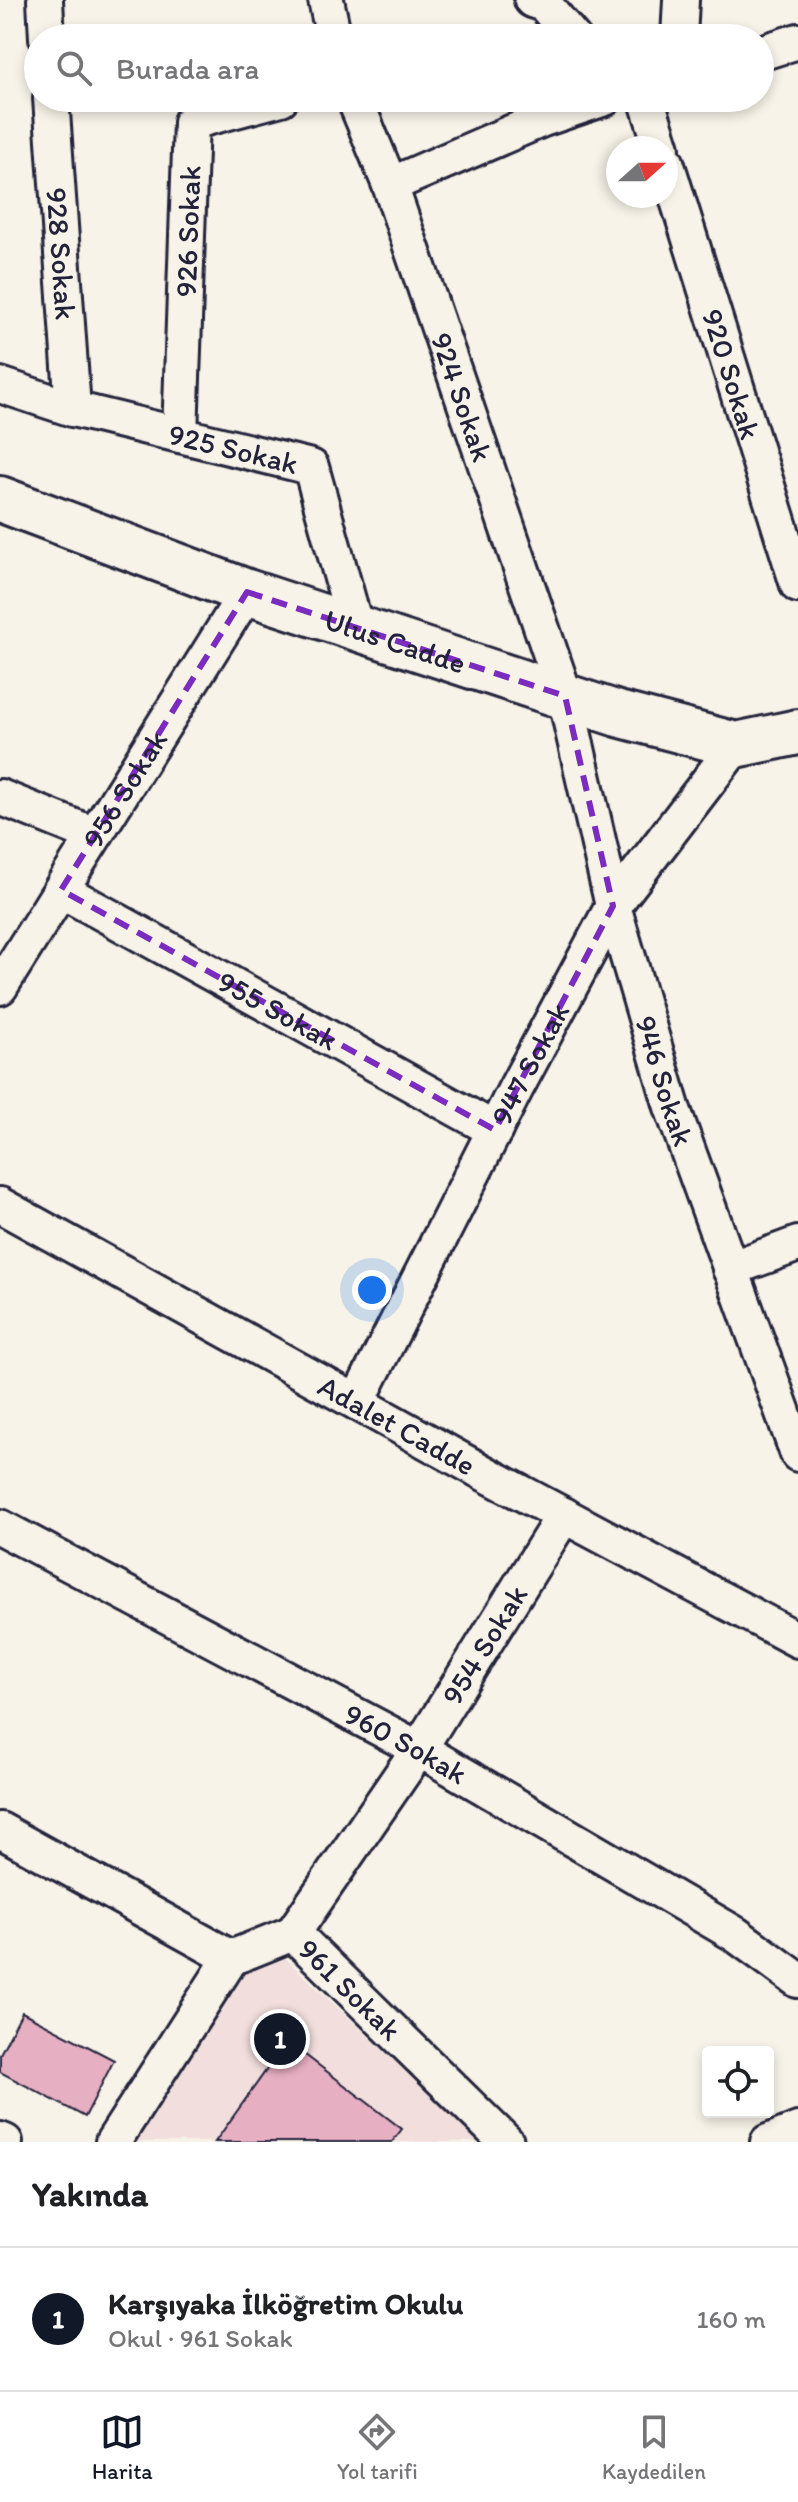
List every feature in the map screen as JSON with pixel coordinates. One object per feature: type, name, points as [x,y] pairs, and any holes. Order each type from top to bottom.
[{"type":"street","points":[[45,0],[46,24]]},
{"type":"street","points":[[326,0],[331,24]]},
{"type":"street","points":[[532,0],[544,4],[561,24]]},
{"type":"street","points":[[680,24],[681,0]]},
{"type":"street","points":[[774,49],[798,41]]},
{"type":"street","name":"928 Sokak","points":[[52,112],[73,409]]},
{"type":"street","name":"926 Sokak","points":[[180,435],[191,122],[228,112]]},
{"type":"street","name":"924 Sokak","points":[[360,112],[390,185],[565,696]]},
{"type":"street","points":[[390,185],[564,112]]},
{"type":"street","points":[[650,112],[658,136]]},
{"type":"street","name":"920 Sokak","points":[[678,200],[798,585]]},
{"type":"street","name":"925 Sokak","points":[[0,385],[73,409],[311,467],[355,625]]},
{"type":"street","name":"Ulus Cadde","points":[[0,499],[247,592],[618,714],[736,745],[798,732]]},
{"type":"street","name":"956 Sokak","points":[[2,980],[247,592]]},
{"type":"street","name":"946 Sokak","points":[[565,696],[613,906],[672,1107],[798,1454]]},
{"type":"street","name":"947 Sokak","points":[[357,1402],[613,906],[736,745]]},
{"type":"street","points":[[0,797],[92,834]]},
{"type":"street","name":"955 Sokak","points":[[61,890],[495,1130]]},
{"type":"street","name":"Adalet Cadde","points":[[0,1205],[798,1640]]},
{"type":"street","points":[[730,1269],[798,1244]]},
{"type":"street","name":"954 Sokak","points":[[293,1933],[419,1749],[564,1515]]},
{"type":"street","name":"960 Sokak","points":[[0,1527],[419,1749],[735,1934],[798,1980]]},
{"type":"street","points":[[0,1830],[231,1958],[113,2142]]},
{"type":"street","name":"961 Sokak","points":[[231,1958],[293,1933],[506,2142]]},
{"type":"street","points":[[768,2142],[798,2130]]},
{"type":"highlighted area","points":[[247,592],[565,696],[613,906],[495,1130],[61,890]]},
{"type":"shaded area","points":[[277,1950],[479,2142],[120,2142],[241,1960]]},
{"type":"building","points":[[22,2012],[114,2060],[85,2117],[0,2072],[0,2054]]},
{"type":"building","points":[[287,2041],[402,2129],[392,2142],[215,2142]]},
{"type":"place","name":"Karşıyaka İlköğretim Okulu","points":[[280,2039]]}]
